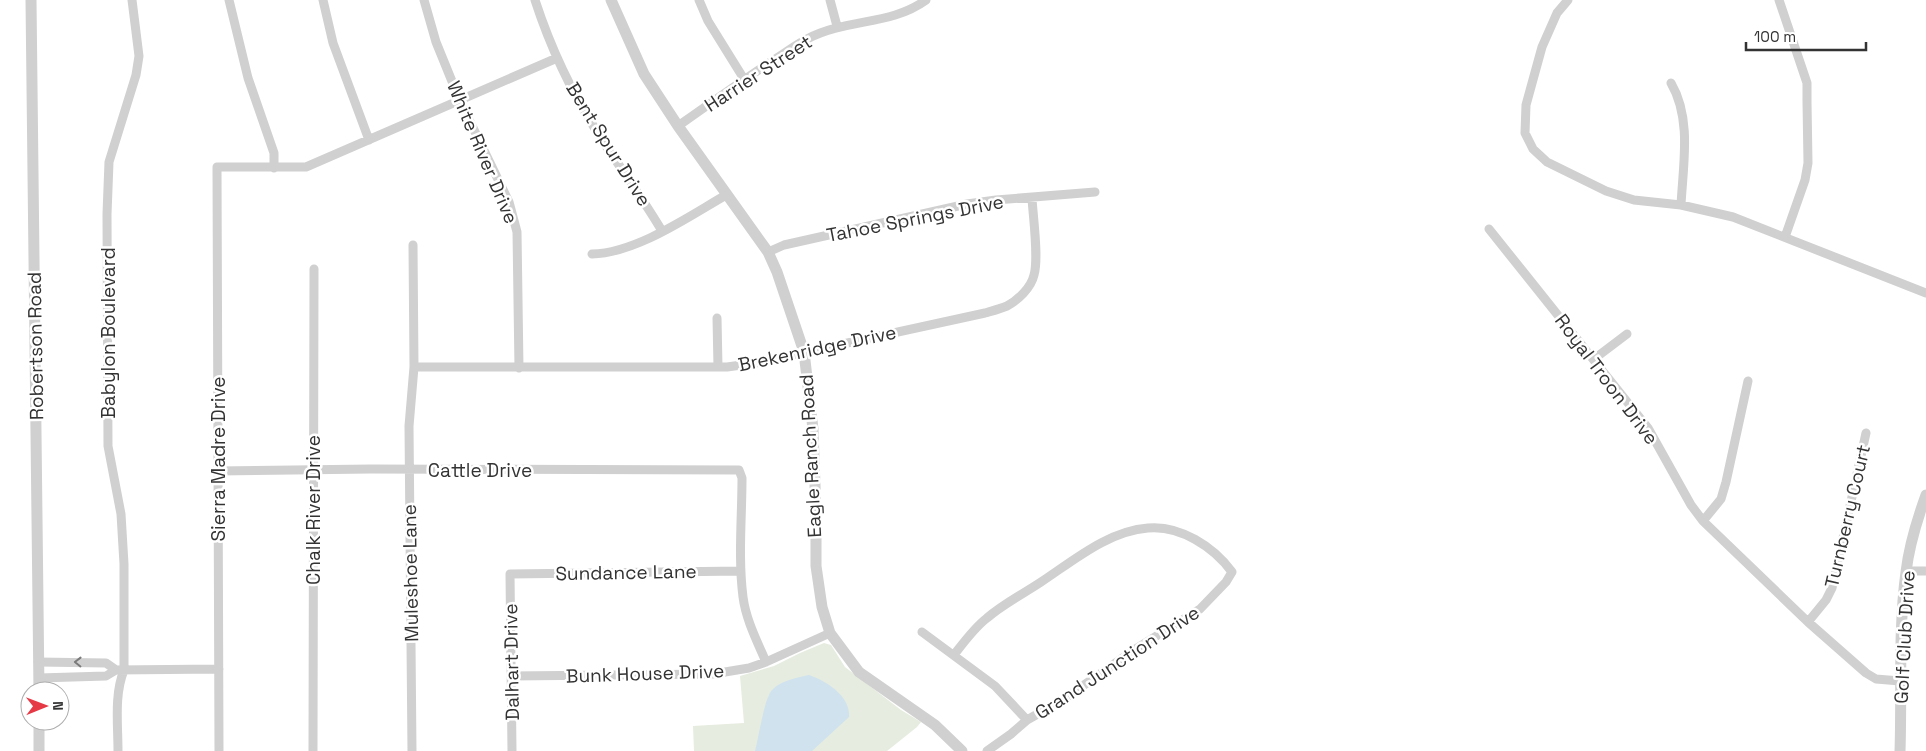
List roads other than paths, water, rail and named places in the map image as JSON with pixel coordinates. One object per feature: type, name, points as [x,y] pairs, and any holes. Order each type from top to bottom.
[{"type":"street","name":"Robertson Road","points":[[31,0],[39,678]]},
{"type":"street","name":"Babylon Boulevard","points":[[118,751],[118,694],[124,564],[121,514],[108,446],[107,214],[109,162],[136,75],[139,56],[132,0]]},
{"type":"street","points":[[229,0],[248,78],[274,153],[274,168],[306,167],[557,58]]},
{"type":"street","points":[[323,0],[334,43],[369,140]]},
{"type":"street","name":"White River Drive","points":[[424,0],[436,42],[460,101],[509,202],[517,232],[519,368]]},
{"type":"street","name":"Bent Spur Drive","points":[[535,0],[557,58],[597,132],[644,199],[662,231]]},
{"type":"street","name":"Eagle Ranch Road","points":[[611,0],[644,74],[726,195],[768,252],[777,272],[804,352],[813,429],[816,566],[822,607],[830,633],[859,672],[935,725],[962,751]]},
{"type":"street","points":[[699,0],[708,21],[744,79]]},
{"type":"street","points":[[830,0],[837,26]]},
{"type":"street","name":"Harrier Street","points":[[678,126],[744,79],[807,39],[837,26],[897,16],[913,9],[926,0]]},
{"type":"street","points":[[1568,0],[1557,13],[1542,47],[1526,106],[1525,133],[1538,155],[1547,162],[1606,191],[1644,202],[1681,205],[1733,217],[1926,293]]},
{"type":"street","points":[[1779,0],[1807,84],[1808,102],[1808,163],[1805,180],[1785,238]]},
{"type":"street","points":[[1671,83],[1678,96],[1684,126],[1681,205]]},
{"type":"street","name":"Sierra Madre Drive","points":[[219,751],[217,167],[274,168]]},
{"type":"street","name":"Tahoe Springs Drive","points":[[768,252],[784,245],[967,204],[1095,192]]},
{"type":"street","points":[[592,254],[607,254],[619,251],[662,231],[726,195]]},
{"type":"street","name":"Brekenridge Drive","points":[[414,368],[718,367],[756,363],[984,313],[1006,306],[1019,298],[1028,287],[1034,274],[1035,248],[1032,198]]},
{"type":"street","name":"Royal Troon Drive","points":[[1489,229],[1653,435],[1691,505],[1703,521],[1808,622],[1866,673],[1876,679],[1900,681]]},
{"type":"street","name":"Muleshoe Lane","points":[[412,751],[409,426],[414,368],[413,245]]},
{"type":"street","name":"Chalk River Drive","points":[[313,751],[314,269]]},
{"type":"street","points":[[717,318],[718,367]]},
{"type":"street","points":[[1594,359],[1627,334]]},
{"type":"street","points":[[1703,521],[1721,499],[1748,381]]},
{"type":"street","name":"Turnberry Court","points":[[1808,622],[1826,600],[1832,588],[1866,433]]},
{"type":"street","name":"Cattle Drive","points":[[218,471],[735,469],[740,472],[742,478],[741,571]]},
{"type":"street","name":"Golf Club Drive","points":[[1900,751],[1900,681],[1906,571],[1917,522],[1926,495]]},
{"type":"street","name":"Grand Junction Drive","points":[[954,655],[976,628],[997,610],[1087,552],[1129,531],[1150,528],[1170,530],[1188,536],[1212,550],[1237,572],[1200,609],[1137,648],[1064,699],[1027,720],[987,751]]},
{"type":"street","points":[[741,571],[747,614],[766,662]]},
{"type":"street","name":"Sundance Lane","points":[[510,574],[741,571]]},
{"type":"street","points":[[1906,571],[1926,571]]},
{"type":"street","name":"Dalhart Drive","points":[[510,574],[512,751]]},
{"type":"street","points":[[922,632],[995,686],[1027,720]]},
{"type":"street","name":"Bunk House Drive","points":[[511,676],[713,674],[749,668],[830,633]]},
{"type":"street","points":[[38,662],[106,663],[120,670]]},
{"type":"street","points":[[39,678],[106,676],[120,670],[218,669]]},
{"type":"street","points":[[39,731],[39,751]]},
{"type":"water","points":[[809,675],[830,685],[842,696],[849,709],[849,717],[812,751],[755,751],[764,710],[772,690],[794,678]]}]
